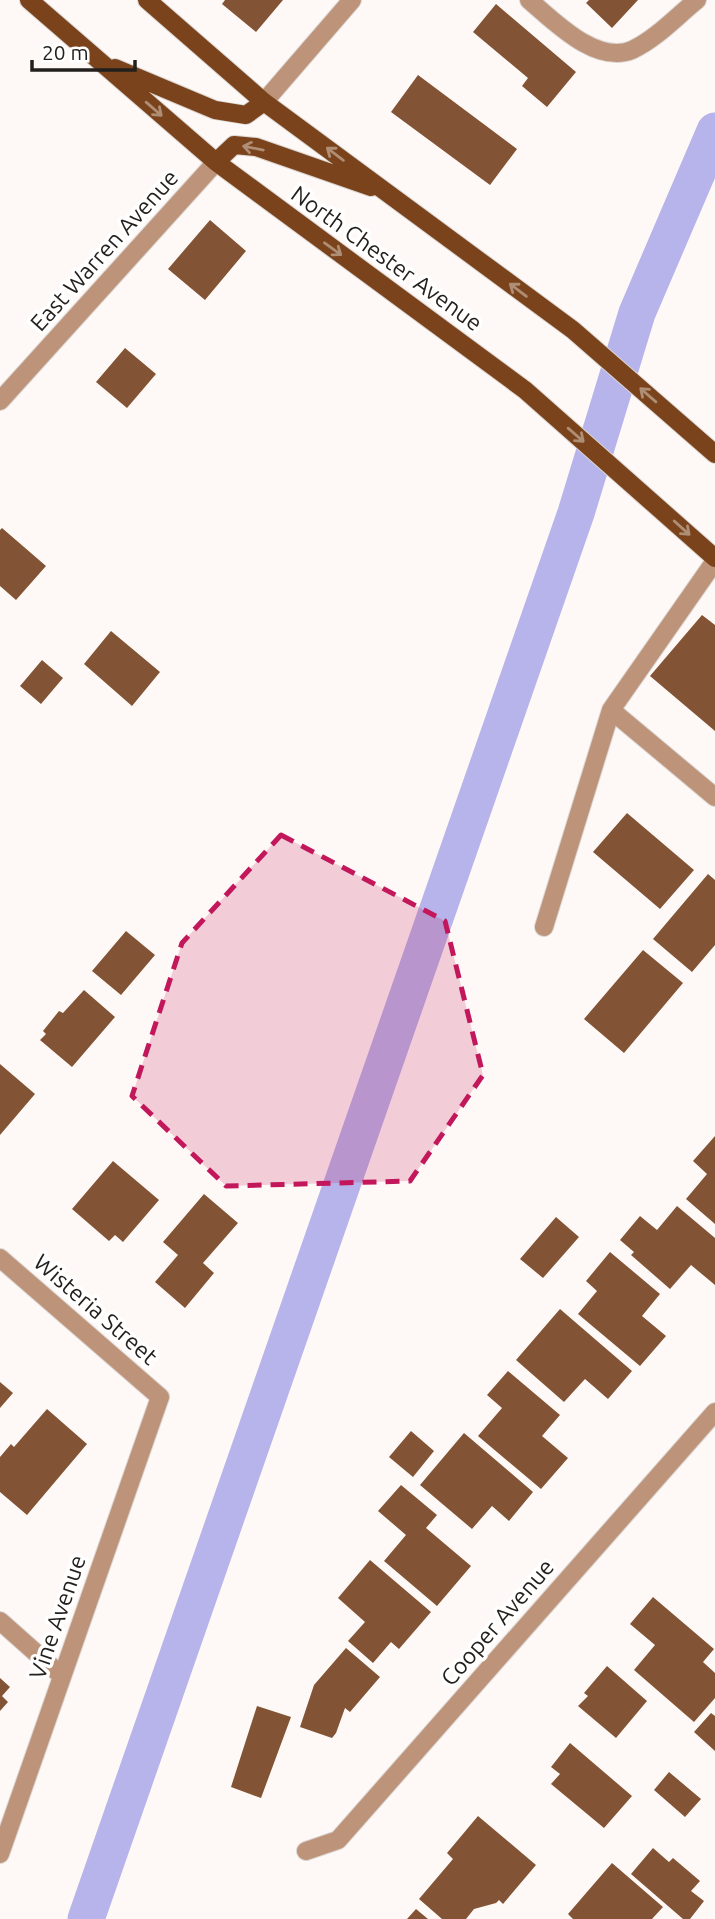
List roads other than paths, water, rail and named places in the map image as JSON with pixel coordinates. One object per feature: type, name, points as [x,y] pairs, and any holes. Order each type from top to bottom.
[{"type":"main road","name":"North Chester Avenue","points":[[29,0],[216,162],[525,390],[648,497],[715,560]]},
{"type":"main road","points":[[147,0],[264,102],[573,330],[715,454]]},
{"type":"main road","points":[[99,61],[215,110],[246,115],[264,102]]},
{"type":"main road","points":[[216,162],[234,145],[257,147],[387,193]]},
{"type":"street","points":[[264,102],[352,0]]},
{"type":"street","points":[[529,0],[591,47],[620,53],[632,50],[649,40],[697,0]]},
{"type":"street","name":"East Warren Avenue","points":[[0,401],[216,162]]},
{"type":"street","points":[[544,927],[611,710],[715,560]]},
{"type":"street","points":[[611,710],[715,797]]},
{"type":"street","name":"Wisteria Street","points":[[0,1258],[160,1397]]},
{"type":"street","name":"Vine Avenue","points":[[0,1854],[160,1397]]},
{"type":"street","name":"Cooper Avenue","points":[[306,1851],[338,1840],[715,1412]]},
{"type":"street","points":[[0,1621],[62,1676]]},
{"type":"waterway","points":[[86,1919],[576,513],[637,313],[715,131]]}]
